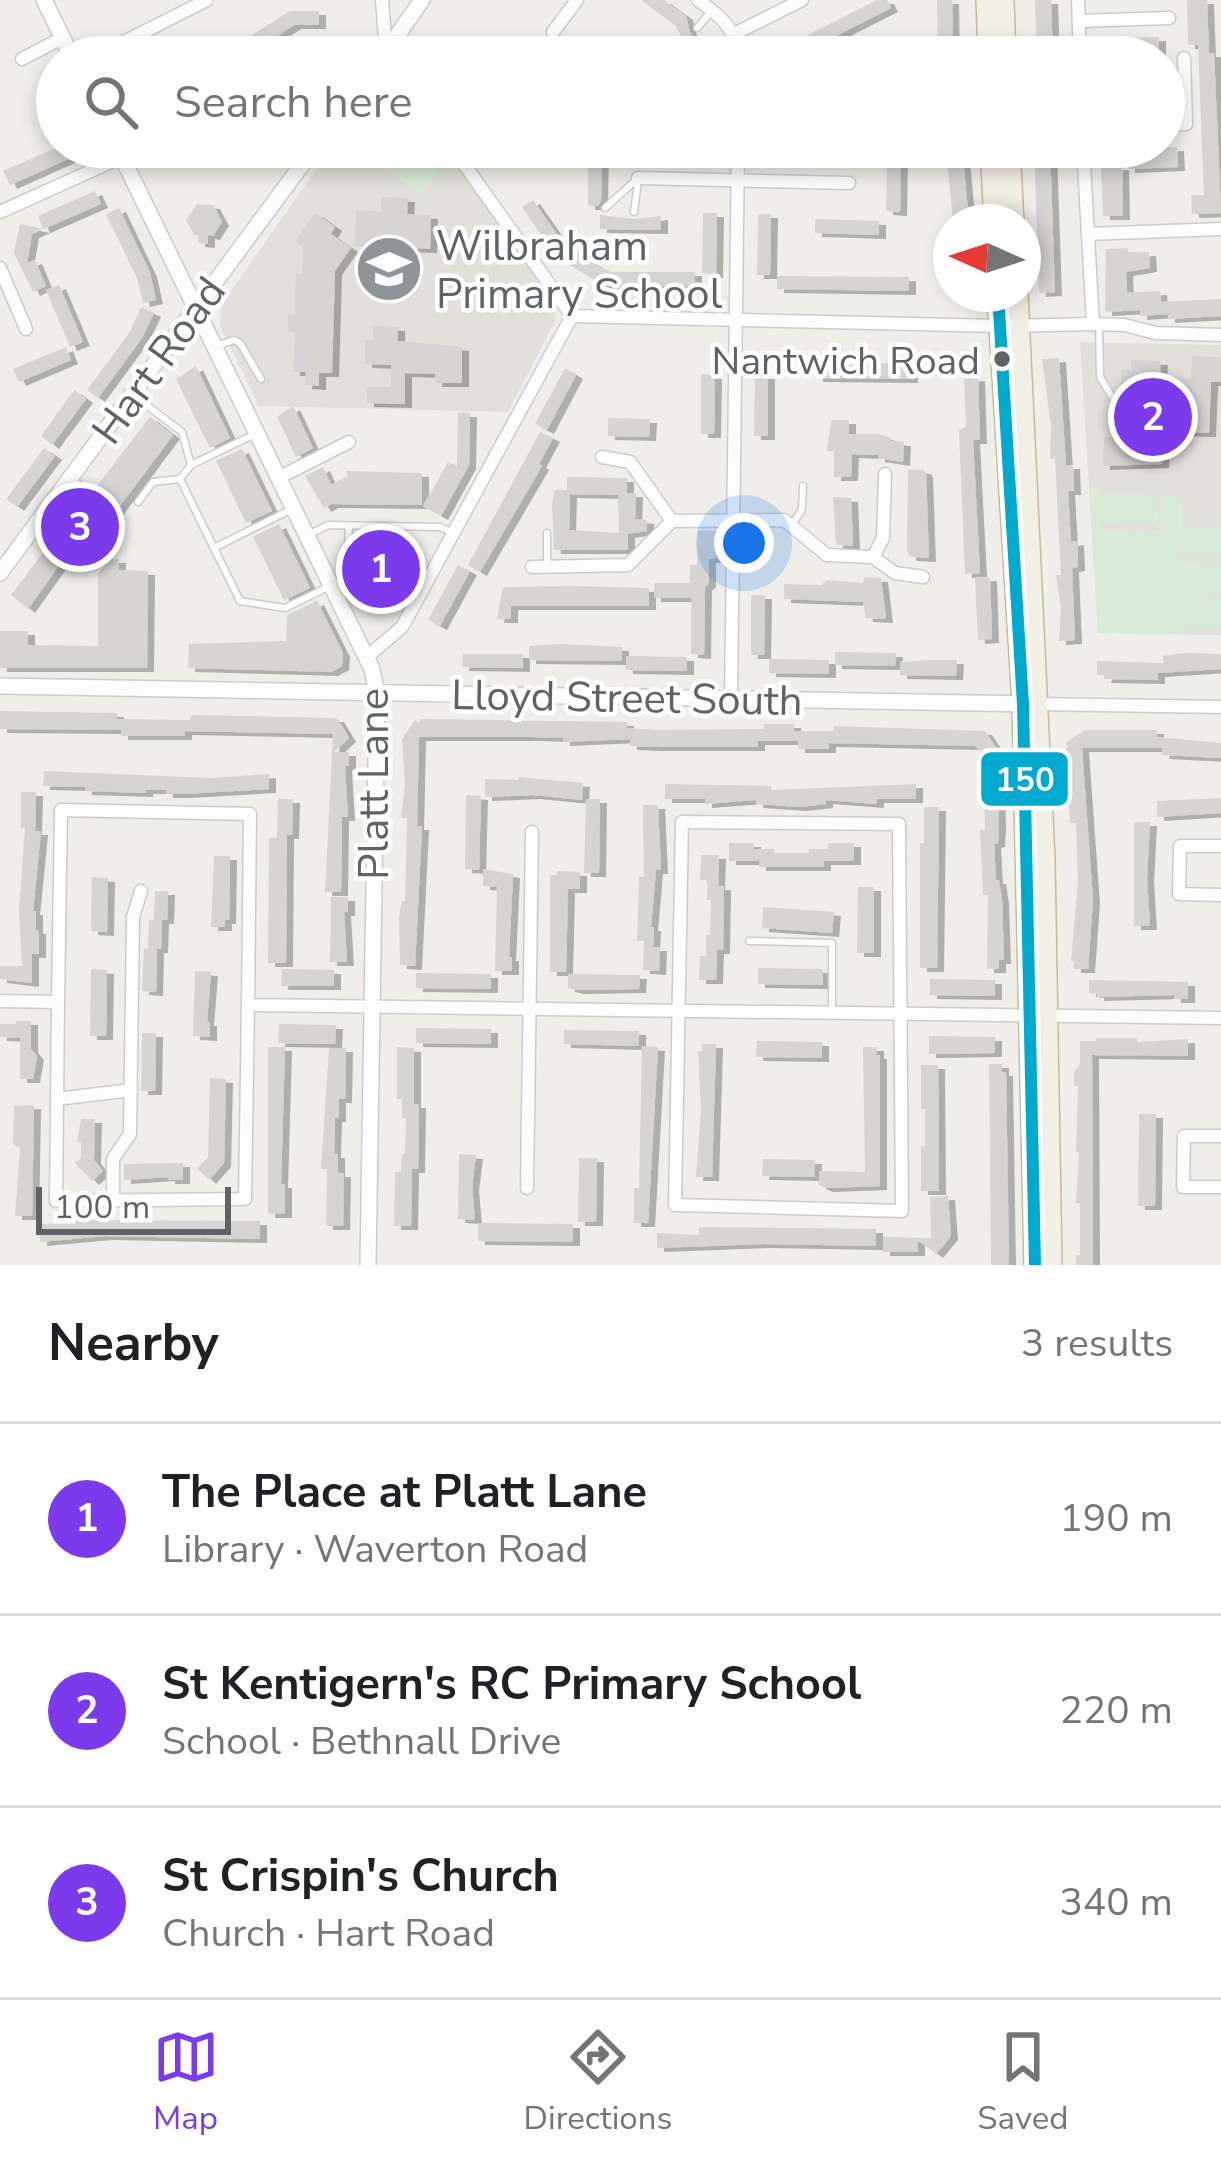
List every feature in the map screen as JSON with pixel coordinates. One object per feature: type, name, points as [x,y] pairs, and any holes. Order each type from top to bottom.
[{"type":"highway","points":[[987,0],[994,36]]},
{"type":"highway","points":[[998,36],[1003,0]]},
{"type":"highway","points":[[993,168],[994,204]]},
{"type":"highway","points":[[1010,168],[1012,204]]},
{"type":"highway","points":[[1004,312],[1009,325],[1031,704],[1051,1265]]},
{"type":"highway","points":[[1009,325],[1012,312]]},
{"type":"highway","points":[[1035,1265],[1039,1016]]},
{"type":"street","points":[[44,0],[61,36]]},
{"type":"street","points":[[136,36],[207,0]]},
{"type":"street","points":[[382,0],[383,36]]},
{"type":"street","points":[[396,36],[422,0]]},
{"type":"street","points":[[553,32],[577,0]]},
{"type":"street","points":[[698,0],[734,34],[802,0]]},
{"type":"street","points":[[1078,0],[1079,36]]},
{"type":"street","points":[[1079,21],[1169,18]]},
{"type":"street","points":[[22,58],[36,51]]},
{"type":"street","points":[[1185,91],[1185,124]]},
{"type":"street","points":[[0,212],[87,168]]},
{"type":"street","name":"Platt Lane","points":[[127,168],[368,656],[377,694],[368,1265]]},
{"type":"street","name":"Hart Road","points":[[0,573],[299,168]]},
{"type":"street","points":[[467,168],[572,316]]},
{"type":"street","points":[[731,699],[738,168]]},
{"type":"street","points":[[1084,168],[1096,324]]},
{"type":"street","points":[[638,178],[849,183]]},
{"type":"street","points":[[1088,234],[1221,229]]},
{"type":"street","points":[[0,268],[26,329]]},
{"type":"street","points":[[572,316],[1096,324],[1156,333],[1221,335]]},
{"type":"street","points":[[368,656],[402,627],[572,316]]},
{"type":"street","points":[[280,477],[349,442]]},
{"type":"street","points":[[602,457],[630,462],[672,521]]},
{"type":"street","points":[[873,557],[883,538],[885,474]]},
{"type":"street","points":[[532,566],[628,565],[672,521],[784,520],[827,555],[873,557],[901,576],[923,577]]},
{"type":"street","name":"Lloyd Street South","points":[[0,686],[1031,704]]},
{"type":"street","points":[[1031,704],[1221,707]]},
{"type":"street","points":[[61,811],[250,814],[245,1199],[56,1201],[58,1002],[61,811]]},
{"type":"street","points":[[682,821],[899,824],[902,1211],[675,1205],[679,1011],[682,821]]},
{"type":"street","points":[[526,1188],[532,832]]},
{"type":"street","points":[[1221,846],[1180,846],[1180,895],[1221,895]]},
{"type":"street","points":[[113,1201],[113,1159],[130,1134],[133,917],[141,891]]},
{"type":"street","points":[[0,1001],[58,1002]]},
{"type":"street","points":[[248,1005],[1221,1018]]},
{"type":"street","points":[[57,1099],[130,1090]]},
{"type":"street","points":[[1221,1136],[1184,1136],[1183,1186],[1221,1187]]},
{"type":"lane","points":[[697,28],[712,10]]},
{"type":"lane","points":[[605,208],[638,178]]},
{"type":"lane","points":[[634,212],[638,178]]},
{"type":"lane","points":[[1096,324],[1100,377],[1114,400]]},
{"type":"lane","points":[[216,346],[226,340],[240,343],[261,379]]},
{"type":"lane","points":[[140,401],[182,433],[191,465]]},
{"type":"lane","points":[[138,502],[153,482],[180,479],[191,465],[258,433]]},
{"type":"lane","points":[[180,479],[240,601],[285,608],[333,584]]},
{"type":"lane","points":[[79,484],[98,498],[115,532],[107,541]]},
{"type":"lane","points":[[793,524],[802,509],[803,486]]},
{"type":"lane","points":[[214,548],[295,507]]},
{"type":"lane","points":[[308,535],[328,525],[440,527],[454,533]]},
{"type":"lane","points":[[347,564],[349,525]]},
{"type":"lane","points":[[547,567],[548,533]]},
{"type":"lane","points":[[749,941],[832,943],[832,1013]]},
{"type":"shaded area","name":"Wilbraham Primary School","points":[[317,168],[458,168],[553,301],[555,321],[508,412],[259,406],[220,326],[221,305]]},
{"type":"shaded area","points":[[1080,342],[1221,345],[1221,635],[1098,633]]},
{"type":"green space","points":[[383,168],[441,168],[422,195]]},
{"type":"green space","points":[[1089,489],[1100,489],[1101,494],[1158,495],[1158,524],[1101,522],[1101,529],[1159,530],[1160,495],[1182,496],[1183,527],[1221,527],[1221,558],[1184,558],[1183,534],[1182,561],[1221,562],[1221,593],[1182,595],[1221,595],[1221,628],[1182,628],[1182,634],[1098,633]]},
{"type":"building","points":[[641,0],[664,0],[686,16],[693,36],[681,36],[676,26]]},
{"type":"building","points":[[877,0],[887,0],[891,8],[836,36],[806,36]]},
{"type":"building","points":[[937,0],[952,0],[953,36],[938,36]]},
{"type":"building","points":[[1035,0],[1051,0],[1052,36],[1036,36]]},
{"type":"building","points":[[1187,0],[1207,0],[1221,213],[1192,214],[1191,195],[1204,195],[1198,45],[1188,45]]},
{"type":"building","points":[[290,11],[319,11],[319,25],[294,25],[277,36],[250,36]]},
{"type":"building","points":[[36,157],[36,168],[48,168],[10,185],[3,171]]},
{"type":"building","points":[[588,168],[602,168],[601,201],[588,206]]},
{"type":"building","points":[[887,168],[901,168],[900,212],[886,211]]},
{"type":"building","points":[[948,168],[964,168],[967,204],[951,204]]},
{"type":"building","points":[[1035,168],[1051,168],[1055,292],[1041,293],[1041,204],[1036,204]]},
{"type":"building","points":[[1101,168],[1122,168],[1123,216],[1103,216]]},
{"type":"building","points":[[95,191],[101,204],[32,234],[27,263],[35,260],[46,286],[33,292],[14,253],[20,224],[43,229],[38,216]]},
{"type":"building","points":[[381,197],[408,198],[407,214],[431,215],[430,249],[355,246],[356,210],[381,212]]},
{"type":"building","points":[[533,200],[572,256],[575,251],[609,272],[695,272],[695,286],[603,285],[556,257],[522,207]]},
{"type":"building","points":[[197,204],[213,205],[222,222],[213,236],[208,235],[208,244],[198,243],[198,235],[186,220]]},
{"type":"building","points":[[119,208],[150,273],[156,300],[143,303],[137,278],[106,214]]},
{"type":"building","points":[[316,213],[335,227],[331,234],[351,248],[335,271],[332,373],[319,373],[319,386],[305,385],[306,372],[293,372],[295,332],[288,332],[288,314],[295,314],[296,274],[302,274],[303,247],[295,241]]},
{"type":"building","points":[[703,213],[717,213],[716,274],[702,273]]},
{"type":"building","points":[[758,214],[771,214],[770,275],[757,275]]},
{"type":"building","points":[[600,215],[661,216],[661,230],[600,229]]},
{"type":"building","points":[[815,219],[879,221],[879,235],[815,233]]},
{"type":"building","points":[[1128,248],[1128,253],[1149,252],[1150,268],[1126,272],[1127,293],[1160,291],[1161,302],[1221,299],[1221,316],[1168,319],[1168,314],[1140,316],[1140,310],[1105,312],[1106,249]]},
{"type":"building","points":[[777,276],[909,277],[909,291],[777,289]]},
{"type":"building","points":[[59,285],[83,342],[70,347],[46,290]]},
{"type":"building","points":[[141,307],[154,313],[142,338],[98,398],[87,390],[130,332]]},
{"type":"building","points":[[373,326],[398,327],[398,341],[462,347],[462,383],[435,383],[435,374],[405,373],[405,404],[367,403],[367,387],[391,387],[391,365],[365,364],[365,340],[373,340]]},
{"type":"building","points":[[66,347],[71,360],[19,382],[13,369]]},
{"type":"building","points":[[1192,356],[1221,357],[1221,382],[1211,382],[1209,433],[1163,432],[1162,464],[1103,466],[1104,437],[1129,438],[1131,384],[1121,384],[1122,369],[1131,370],[1131,360],[1161,361],[1160,377],[1191,378]]},
{"type":"building","points":[[1059,358],[1066,465],[1073,465],[1074,491],[1068,491],[1071,542],[1077,541],[1078,567],[1072,568],[1075,640],[1059,641],[1055,458],[1050,459],[1051,426],[1042,359]]},
{"type":"building","points":[[855,361],[911,365],[911,379],[816,378],[816,365],[855,365]]},
{"type":"building","points":[[196,366],[230,438],[210,448],[176,379]]},
{"type":"building","points":[[565,368],[576,375],[547,430],[535,424]]},
{"type":"building","points":[[701,374],[715,375],[714,434],[701,434]]},
{"type":"building","points":[[755,375],[768,375],[768,436],[754,436]]},
{"type":"building","points":[[978,377],[980,440],[973,440],[980,573],[965,574],[959,431],[966,426],[964,378]]},
{"type":"building","points":[[74,390],[86,399],[52,445],[41,436]]},
{"type":"building","points":[[293,406],[313,448],[296,457],[277,417]]},
{"type":"building","points":[[458,413],[470,413],[469,465],[441,516],[423,506],[448,462],[457,466]]},
{"type":"building","points":[[150,417],[173,435],[114,514],[96,487]]},
{"type":"building","points":[[608,418],[650,419],[649,437],[608,436]]},
{"type":"building","points":[[831,420],[849,420],[849,434],[879,434],[904,442],[903,462],[852,454],[851,477],[834,477],[834,451],[827,451]]},
{"type":"building","points":[[540,432],[553,438],[542,466],[480,572],[468,565]]},
{"type":"building","points":[[44,448],[55,456],[17,507],[6,499]]},
{"type":"building","points":[[242,449],[272,511],[246,523],[216,461]]},
{"type":"building","points":[[323,467],[331,485],[348,476],[346,471],[422,473],[422,505],[332,504],[324,508],[305,476]]},
{"type":"building","points":[[908,469],[926,474],[929,558],[910,557],[907,550]]},
{"type":"building","points":[[567,477],[627,478],[627,493],[636,493],[635,519],[647,520],[647,531],[628,534],[628,550],[554,550],[555,490],[567,490]],"holes":[[[570,494],[618,495],[619,533],[569,530]]]},
{"type":"building","points":[[833,497],[851,498],[853,546],[836,545]]},
{"type":"building","points":[[88,506],[99,517],[28,609],[11,595],[46,549],[52,554]]},
{"type":"building","points":[[279,524],[310,588],[284,600],[253,537]]},
{"type":"building","points":[[698,531],[718,531],[705,587],[704,655],[691,654],[691,598],[654,598],[654,583],[690,583],[690,565],[697,565]]},
{"type":"building","points":[[356,540],[403,545],[403,541],[413,541],[413,556],[403,556],[402,584],[391,585],[391,593],[371,592],[371,585],[361,583]]},
{"type":"building","points":[[108,559],[119,559],[119,570],[148,571],[147,668],[0,668],[0,631],[28,631],[28,645],[98,646],[98,574]]},
{"type":"building","points":[[458,565],[470,571],[440,626],[428,620]]},
{"type":"building","points":[[864,577],[881,578],[886,619],[866,618],[863,602],[784,599],[784,584],[863,583]]},
{"type":"building","points":[[990,577],[992,639],[978,640],[975,578]]},
{"type":"building","points":[[503,587],[649,588],[649,606],[511,606],[511,619],[497,619]]},
{"type":"building","points":[[751,595],[765,595],[764,655],[751,655]]},
{"type":"building","points":[[317,601],[343,653],[342,666],[331,672],[188,668],[189,644],[286,641],[287,615]]},
{"type":"building","points":[[529,646],[622,647],[622,661],[529,660]]},
{"type":"building","points":[[835,652],[896,653],[895,666],[835,665]]},
{"type":"building","points":[[463,654],[523,654],[523,668],[462,667]]},
{"type":"building","points":[[1221,654],[1221,669],[1158,673],[1158,680],[1097,675],[1097,661],[1163,663],[1163,656]]},
{"type":"building","points":[[626,656],[687,657],[687,671],[626,670]]},
{"type":"building","points":[[769,659],[829,660],[829,674],[769,673]]},
{"type":"building","points":[[957,660],[956,676],[900,675],[900,662]]},
{"type":"building","points":[[0,711],[117,713],[117,719],[190,720],[191,715],[337,718],[349,738],[334,752],[349,752],[341,892],[325,892],[333,734],[185,731],[185,736],[121,736],[121,730],[0,729]]},
{"type":"building","points":[[415,720],[627,722],[627,728],[656,730],[764,729],[764,724],[794,724],[794,731],[834,731],[834,726],[985,731],[997,749],[999,826],[994,844],[1004,960],[999,960],[999,969],[987,969],[988,895],[983,895],[980,830],[985,830],[984,787],[981,752],[975,746],[829,743],[829,749],[798,749],[798,741],[758,741],[758,747],[656,747],[630,746],[630,739],[563,742],[563,738],[419,737],[417,826],[422,826],[415,966],[400,965],[407,818],[401,818],[402,739]]},
{"type":"building","points":[[1085,730],[1157,730],[1157,737],[1221,743],[1221,758],[1162,755],[1163,748],[1082,748],[1093,900],[1088,969],[1074,969],[1076,823],[1070,823],[1065,743]]},
{"type":"building","points":[[44,771],[211,778],[269,774],[269,789],[182,794],[85,791],[85,787],[43,786]]},
{"type":"building","points":[[485,779],[583,783],[582,800],[485,797]]},
{"type":"building","points":[[665,784],[771,786],[771,790],[916,784],[916,799],[877,799],[877,804],[826,800],[826,804],[800,807],[756,804],[756,800],[705,804],[705,799],[665,799]]},
{"type":"building","points":[[21,792],[36,792],[35,831],[41,831],[33,911],[39,954],[32,954],[32,983],[0,979],[0,966],[22,966],[19,911],[25,828],[21,828]]},
{"type":"building","points":[[466,795],[481,796],[479,870],[465,869]]},
{"type":"building","points":[[1221,798],[1221,813],[1157,817],[1157,801]]},
{"type":"building","points":[[278,799],[293,799],[292,835],[287,835],[286,963],[268,963],[269,838],[277,838]]},
{"type":"building","points":[[586,799],[600,799],[599,873],[584,873]]},
{"type":"building","points":[[643,805],[658,805],[661,870],[656,870],[651,927],[653,947],[660,947],[659,971],[643,970],[644,941],[637,941],[639,877],[644,877]]},
{"type":"building","points":[[924,807],[939,807],[937,968],[920,968]]},
{"type":"building","points":[[1134,822],[1150,822],[1150,926],[1134,926]]},
{"type":"building","points":[[729,843],[754,843],[754,849],[774,849],[774,853],[809,853],[809,849],[828,849],[828,843],[854,843],[854,861],[824,861],[824,867],[759,867],[759,861],[729,861]]},
{"type":"building","points":[[701,855],[719,855],[718,886],[724,886],[723,950],[717,950],[716,980],[699,980],[700,956],[706,956],[706,935],[710,935],[711,900],[707,900],[708,880],[700,880]]},
{"type":"building","points":[[214,856],[230,856],[225,927],[211,927]]},
{"type":"building","points":[[483,869],[513,874],[512,971],[495,971],[497,887],[483,886]]},
{"type":"building","points":[[580,872],[580,889],[568,889],[566,972],[550,972],[550,875]]},
{"type":"building","points":[[92,877],[108,878],[107,932],[91,931]]},
{"type":"building","points":[[858,887],[874,887],[874,953],[857,953]]},
{"type":"building","points":[[155,891],[168,891],[167,920],[162,920],[161,949],[157,949],[156,992],[142,991]]},
{"type":"building","points":[[331,897],[348,897],[348,912],[344,912],[347,962],[330,962]]},
{"type":"building","points":[[763,907],[834,912],[832,933],[762,928]]},
{"type":"building","points":[[758,968],[823,969],[823,985],[758,984]]},
{"type":"building","points":[[91,969],[107,970],[106,1036],[90,1036]]},
{"type":"building","points":[[282,969],[334,970],[334,986],[281,986]]},
{"type":"building","points":[[195,971],[211,972],[210,1037],[193,1036]]},
{"type":"building","points":[[416,973],[491,974],[491,989],[416,988]]},
{"type":"building","points":[[568,974],[640,975],[639,989],[577,990],[568,988]]},
{"type":"building","points":[[930,979],[995,980],[995,996],[930,995]]},
{"type":"building","points":[[1089,980],[1188,982],[1188,999],[1174,999],[1174,995],[1097,997],[1089,993]]},
{"type":"building","points":[[31,1021],[31,1049],[37,1056],[33,1079],[20,1079],[20,1038],[0,1037],[0,1024]]},
{"type":"building","points":[[279,1024],[336,1025],[335,1044],[278,1043]]},
{"type":"building","points":[[416,1028],[491,1029],[491,1044],[416,1043]]},
{"type":"building","points":[[564,1030],[639,1031],[639,1046],[564,1044]]},
{"type":"building","points":[[142,1033],[156,1033],[155,1091],[141,1091]]},
{"type":"building","points":[[929,1036],[995,1037],[995,1053],[929,1054]]},
{"type":"building","points":[[1188,1039],[1188,1056],[1092,1055],[1093,1265],[1076,1265],[1080,1203],[1076,1203],[1078,1086],[1074,1086],[1074,1072],[1080,1064],[1080,1041]]},
{"type":"building","points":[[757,1041],[822,1042],[822,1058],[756,1057]]},
{"type":"building","points":[[702,1044],[716,1044],[712,1177],[696,1177],[701,1110],[698,1051]]},
{"type":"building","points":[[642,1046],[658,1047],[648,1223],[634,1223],[634,1188],[639,1188]]},
{"type":"building","points":[[268,1047],[285,1047],[281,1184],[285,1184],[285,1214],[268,1214]]},
{"type":"building","points":[[397,1047],[414,1048],[414,1104],[419,1104],[411,1226],[394,1226],[395,1172],[401,1172],[405,1154],[406,1118],[402,1118],[402,1099],[397,1099]]},
{"type":"building","points":[[863,1047],[877,1047],[880,1055],[880,1186],[826,1188],[819,1185],[819,1171],[865,1172]]},
{"type":"building","points":[[329,1048],[346,1048],[345,1099],[339,1099],[339,1118],[335,1118],[334,1154],[338,1154],[338,1173],[344,1173],[343,1226],[326,1226],[327,1169],[321,1169]]},
{"type":"building","points":[[989,1064],[1002,1064],[1006,1072],[1009,1265],[991,1265]]},
{"type":"building","points":[[921,1065],[938,1065],[939,1191],[921,1191],[925,1109],[921,1109]]},
{"type":"building","points":[[210,1078],[226,1079],[224,1163],[209,1180],[197,1169],[208,1157]]},
{"type":"building","points":[[34,1105],[32,1216],[15,1216],[20,1148],[13,1144],[14,1106]]},
{"type":"building","points":[[1139,1114],[1156,1114],[1155,1206],[1138,1206]]},
{"type":"building","points":[[81,1119],[95,1119],[94,1160],[103,1171],[92,1181],[75,1163],[81,1158],[81,1142],[77,1142]]},
{"type":"building","points":[[459,1154],[476,1155],[475,1220],[458,1219]]},
{"type":"building","points":[[579,1158],[597,1158],[596,1222],[578,1222]]},
{"type":"building","points":[[763,1159],[815,1160],[814,1177],[762,1176]]},
{"type":"building","points":[[183,1163],[183,1180],[124,1180],[124,1164]]},
{"type":"building","points":[[948,1196],[951,1236],[936,1254],[918,1240],[918,1252],[883,1252],[883,1237],[931,1238],[930,1197]]},
{"type":"building","points":[[75,1220],[260,1221],[260,1239],[105,1236],[40,1242],[40,1224],[75,1224]]},
{"type":"building","points":[[478,1223],[573,1224],[573,1242],[478,1241]]},
{"type":"building","points":[[699,1227],[876,1229],[876,1246],[657,1248],[657,1233],[699,1235]]},
{"type":"transit line","name":"150","points":[[999,312],[1023,704],[1035,1265]]},
{"type":"place","name":"Wilbraham Primary School","points":[[389,269]]},
{"type":"place","name":"Nantwich Road","points":[[1002,359]]},
{"type":"place","name":"St Kentigern's RC Primary School","points":[[1153,417]]},
{"type":"place","name":"St Crispin's Church","points":[[80,527]]},
{"type":"place","name":"The Place at Platt Lane","points":[[381,569]]}]
